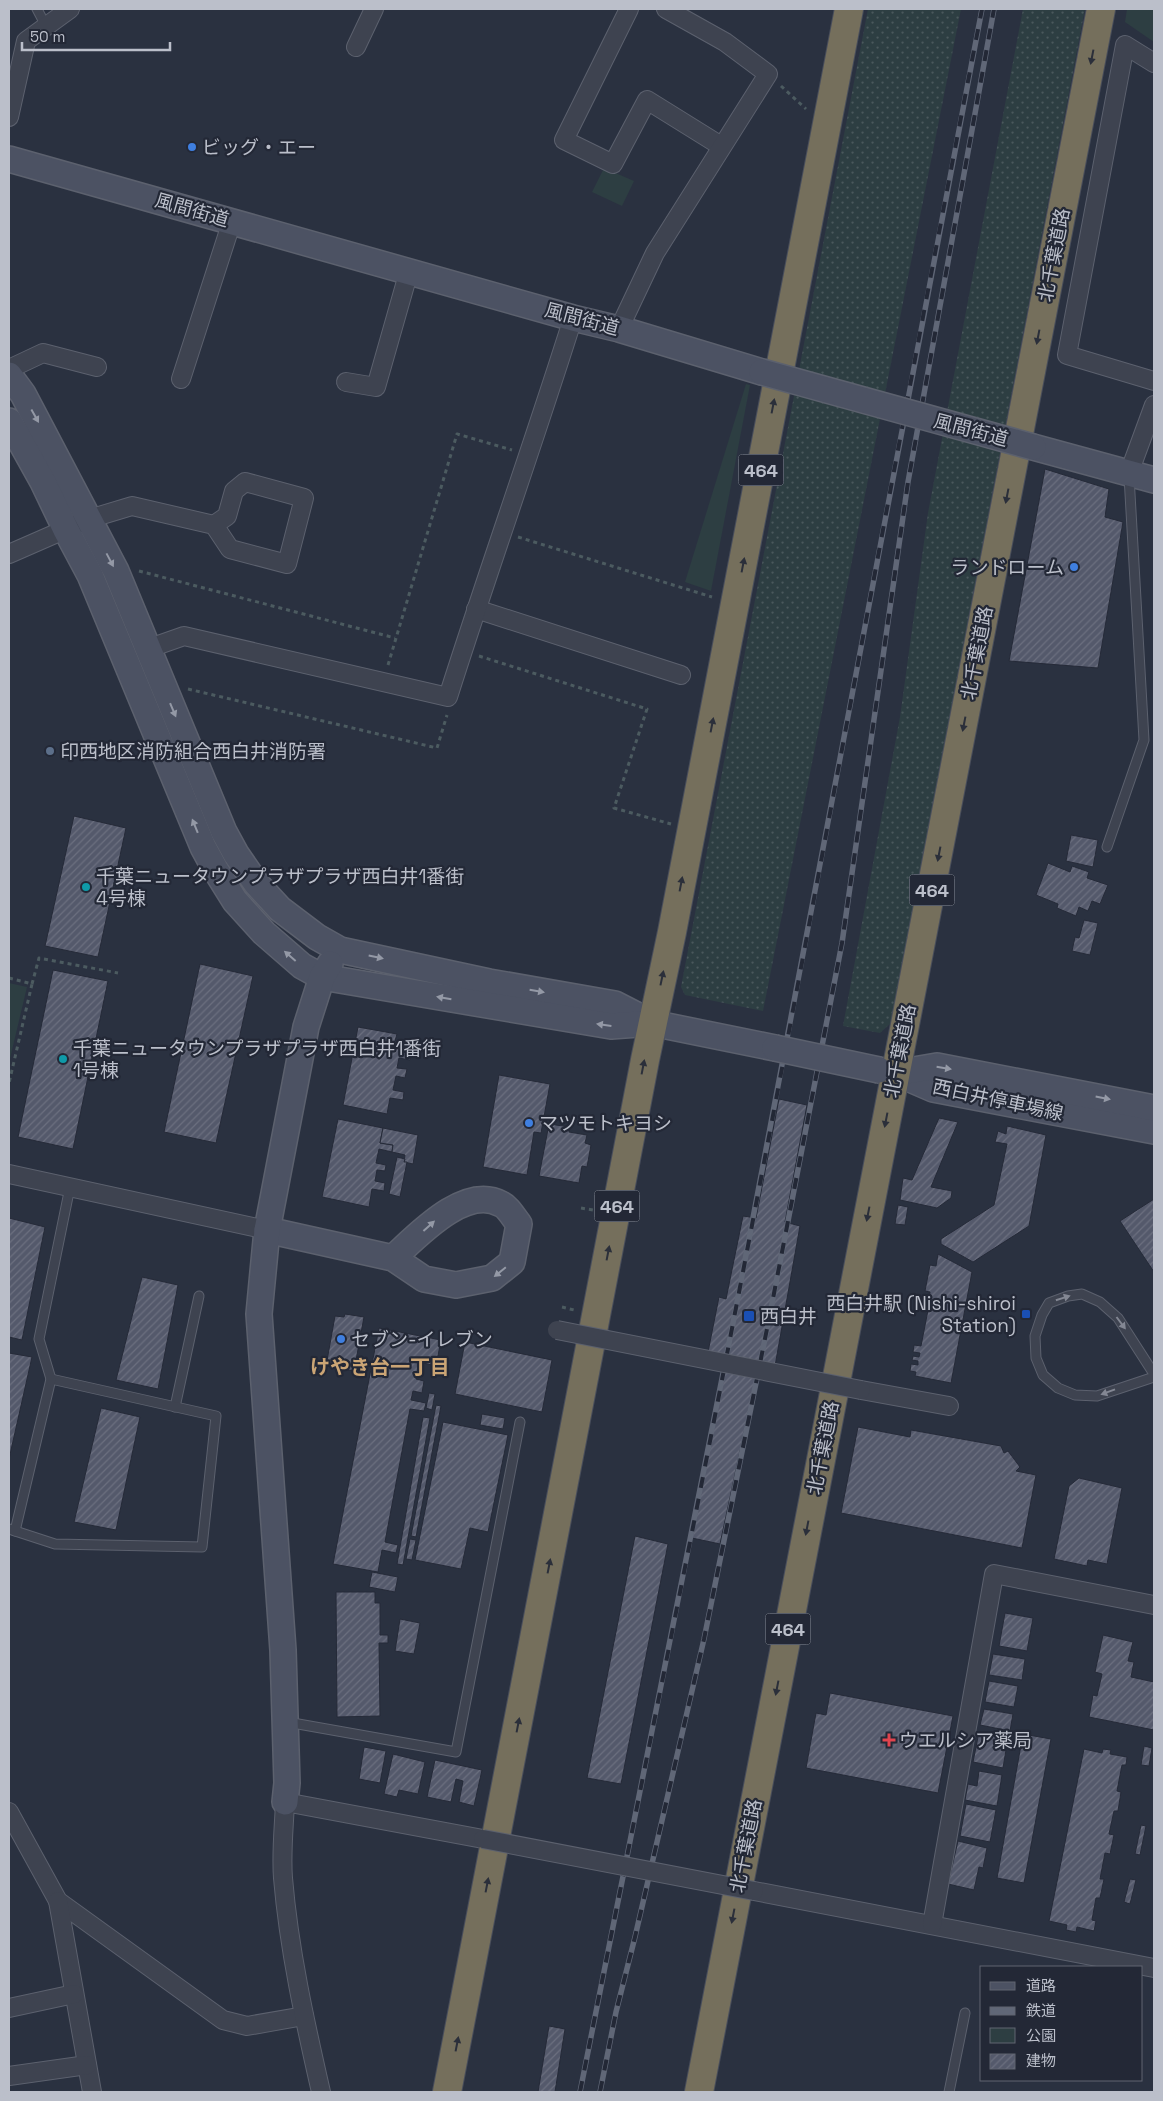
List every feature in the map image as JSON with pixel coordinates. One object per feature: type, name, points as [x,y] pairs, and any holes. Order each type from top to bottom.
[{"type":"highway","name":"464","points":[[447,2092],[662,1025],[674,922],[849,9]]},
{"type":"highway","name":"北千葉道路","points":[[699,2092],[887,1071],[1101,9]]},
{"type":"street","points":[[9,117],[26,41],[70,9]]},
{"type":"street","points":[[356,47],[374,9]]},
{"type":"street","points":[[628,9],[564,140],[613,164],[646,100],[721,146]]},
{"type":"street","points":[[619,329],[655,253],[768,74],[725,42],[666,9]]},
{"type":"street","points":[[1154,63],[1125,45],[1067,356],[1154,381]]},
{"type":"street","name":"風間街道","points":[[9,159],[573,318],[619,329],[762,372],[1154,480]]},
{"type":"street","points":[[181,379],[232,221]]},
{"type":"street","points":[[346,382],[376,387],[409,271]]},
{"type":"street","points":[[147,649],[184,636],[448,698],[476,609],[530,455],[573,318]]},
{"type":"street","points":[[9,369],[43,353],[97,367]]},
{"type":"street","points":[[9,374],[23,394],[116,571],[224,832],[236,854],[256,883],[280,909],[317,937],[340,950],[490,982],[615,1004],[662,1025],[887,1071]]},
{"type":"street","points":[[1129,473],[1154,405]]},
{"type":"street","points":[[9,422],[43,482],[90,575],[204,847],[235,901],[264,933],[302,966],[322,977],[610,1026],[662,1025]]},
{"type":"street","points":[[9,554],[88,519],[132,506],[214,524],[227,516],[234,491],[245,482],[304,498],[288,564],[230,549],[214,524]]},
{"type":"street","points":[[476,609],[681,675]]},
{"type":"street","points":[[321,2092],[304,2016],[293,1954],[283,1876],[285,1721],[283,1650],[260,1322],[262,1275],[267,1230],[306,1027],[322,977],[340,950]]},
{"type":"street","name":"西白井停車場線","points":[[887,1071],[937,1066],[1154,1108]]},
{"type":"street","name":"西白井停車場線","points":[[887,1071],[933,1089],[1154,1131]]},
{"type":"street","points":[[9,1174],[393,1258],[424,1279],[456,1285],[492,1278],[512,1262],[519,1224],[501,1204],[479,1198],[441,1215],[393,1258]]},
{"type":"street","points":[[557,1330],[949,1406]]},
{"type":"street","points":[[932,1925],[994,1574],[1154,1605]]},
{"type":"street","points":[[285,1802],[754,1890],[1154,1968]]},
{"type":"street","points":[[9,1812],[58,1901],[92,2092]]},
{"type":"street","points":[[58,1901],[223,2020],[247,2026],[304,2016]]},
{"type":"street","points":[[9,2008],[74,1994]]},
{"type":"street","points":[[9,2076],[87,2065]]},
{"type":"lane","points":[[37,9],[46,26]]},
{"type":"lane","points":[[1107,847],[1144,740],[1129,473]]},
{"type":"lane","points":[[51,1379],[216,1416],[202,1547],[55,1544],[12,1530],[51,1379],[39,1339],[70,1187]]},
{"type":"lane","points":[[1082,1294],[1100,1302],[1118,1318],[1154,1376],[1097,1396],[1075,1395],[1058,1388],[1044,1375],[1036,1358],[1035,1336],[1042,1315],[1049,1303],[1068,1296],[1082,1294]]},
{"type":"lane","points":[[175,1407],[199,1296]]},
{"type":"lane","points":[[285,1721],[456,1752],[520,1422]]},
{"type":"lane","points":[[949,2092],[965,2013]]},
{"type":"path","points":[[768,74],[808,110]]},
{"type":"path","points":[[383,682],[457,434],[530,455]]},
{"type":"path","points":[[503,532],[713,598]]},
{"type":"path","points":[[134,569],[395,638]]},
{"type":"path","points":[[463,650],[647,710],[614,808],[671,825]]},
{"type":"path","points":[[182,690],[189,688],[437,748],[448,713],[448,698]]},
{"type":"path","points":[[9,1083],[39,958],[118,973]]},
{"type":"path","points":[[9,978],[32,984]]},
{"type":"path","points":[[581,1208],[596,1211]]},
{"type":"path","points":[[562,1307],[577,1310]]},
{"type":"green space","points":[[868,9],[961,9],[763,1011],[685,995],[681,987]]},
{"type":"green space","points":[[1023,9],[1085,9],[891,1023],[880,1033],[843,1026],[900,717],[928,513]]},
{"type":"green space","points":[[1127,9],[1154,9],[1154,42],[1125,22]]},
{"type":"green space","points":[[604,168],[634,181],[622,206],[592,192]]},
{"type":"green space","points":[[746,384],[750,385],[711,591],[685,582]]},
{"type":"green space","points":[[9,983],[27,987],[9,1063]]},
{"type":"building","points":[[1045,469],[1109,489],[1105,517],[1123,522],[1098,668],[1009,661]]},
{"type":"building","name":"千葉ニュータウンプラザプラザ西白井1番街 4号棟","points":[[74,816],[126,828],[98,957],[45,946]]},
{"type":"building","points":[[1071,835],[1098,840],[1093,867],[1066,861]]},
{"type":"building","points":[[1048,863],[1070,872],[1072,866],[1089,872],[1087,878],[1108,885],[1100,904],[1092,901],[1088,911],[1079,907],[1076,916],[1057,908],[1058,904],[1036,895]]},
{"type":"building","points":[[1084,920],[1098,923],[1090,955],[1072,951],[1075,937],[1079,938]]},
{"type":"building","points":[[200,964],[253,976],[216,1143],[164,1132]]},
{"type":"building","name":"千葉ニュータウンプラザプラザ西白井1番街 1号棟","points":[[53,970],[108,981],[73,1149],[18,1137]]},
{"type":"building","points":[[358,1027],[397,1034],[395,1041],[403,1043],[401,1050],[412,1052],[410,1060],[399,1058],[397,1068],[407,1069],[405,1078],[396,1076],[393,1090],[404,1092],[403,1100],[390,1098],[387,1114],[343,1105]]},
{"type":"building","points":[[499,1075],[550,1084],[541,1133],[534,1132],[527,1175],[483,1167]]},
{"type":"building","name":"西白井","points":[[779,1099],[807,1105],[785,1222],[800,1226],[775,1366],[759,1363],[720,1544],[692,1538],[728,1356],[708,1352],[719,1297],[726,1299],[743,1216],[756,1218]]},
{"type":"building","points":[[939,1118],[958,1122],[931,1187],[952,1191],[951,1198],[937,1208],[900,1200],[903,1178],[912,1180]]},
{"type":"building","points":[[338,1119],[383,1128],[380,1143],[393,1145],[392,1152],[379,1149],[376,1163],[386,1165],[385,1171],[377,1170],[375,1181],[385,1183],[384,1191],[372,1189],[369,1207],[322,1197]]},
{"type":"building","points":[[549,1124],[570,1127],[569,1132],[587,1135],[585,1143],[591,1145],[587,1167],[582,1166],[579,1183],[539,1176]]},
{"type":"building","points":[[1007,1126],[1046,1135],[1029,1226],[973,1262],[941,1244],[941,1239],[994,1205],[1007,1144],[995,1142],[998,1131],[1006,1134]]},
{"type":"building","points":[[383,1128],[418,1135],[413,1164],[404,1162],[405,1155],[392,1152],[393,1145],[380,1143]]},
{"type":"building","points":[[397,1157],[405,1159],[404,1162],[407,1162],[400,1197],[389,1194]]},
{"type":"building","points":[[1154,1199],[1154,1272],[1120,1221]]},
{"type":"building","points":[[898,1205],[908,1207],[905,1225],[895,1224]]},
{"type":"building","points":[[9,1218],[45,1227],[22,1340],[9,1337]]},
{"type":"building","points":[[938,1254],[972,1272],[951,1383],[915,1376],[916,1372],[910,1371],[911,1364],[918,1365],[918,1361],[912,1360],[913,1356],[919,1357],[920,1353],[913,1352],[914,1345],[921,1346],[929,1305],[923,1304],[923,1299],[929,1300],[930,1292],[925,1291],[930,1265],[936,1266]]},
{"type":"building","points":[[142,1277],[178,1285],[158,1389],[116,1380]]},
{"type":"building","points":[[345,1314],[364,1317],[354,1371],[326,1366],[335,1316],[344,1317]]},
{"type":"building","points":[[379,1328],[441,1340],[436,1366],[419,1362],[416,1379],[424,1381],[422,1393],[413,1391],[411,1400],[426,1403],[424,1411],[410,1409],[385,1542],[398,1545],[396,1553],[382,1550],[378,1572],[333,1564]]},
{"type":"building","points":[[465,1342],[552,1360],[542,1412],[455,1394]]},
{"type":"building","points":[[9,1353],[32,1357],[9,1459]]},
{"type":"building","points":[[429,1393],[435,1394],[432,1410],[426,1408]]},
{"type":"building","points":[[436,1405],[441,1406],[416,1537],[411,1536]]},
{"type":"building","points":[[101,1408],[140,1417],[116,1530],[74,1522]]},
{"type":"building","points":[[482,1414],[505,1418],[503,1429],[480,1425]]},
{"type":"building","points":[[423,1417],[430,1418],[403,1565],[397,1564]]},
{"type":"building","points":[[443,1422],[508,1435],[488,1532],[470,1528],[461,1569],[415,1560]]},
{"type":"building","points":[[858,1427],[910,1437],[911,1430],[1001,1446],[1004,1453],[1008,1451],[1020,1467],[1016,1471],[1036,1475],[1022,1548],[841,1513]]},
{"type":"building","points":[[1079,1478],[1122,1488],[1107,1564],[1088,1560],[1087,1566],[1054,1559],[1069,1486]]},
{"type":"building","points":[[635,1536],[668,1544],[621,1784],[587,1778]]},
{"type":"building","points":[[410,1539],[416,1540],[412,1560],[406,1559]]},
{"type":"building","points":[[372,1572],[398,1577],[395,1592],[369,1587]]},
{"type":"building","points":[[336,1592],[375,1592],[375,1603],[380,1603],[380,1635],[388,1635],[388,1643],[379,1643],[380,1716],[337,1717]]},
{"type":"building","points":[[1005,1613],[1033,1618],[1027,1651],[999,1646]]},
{"type":"building","points":[[400,1619],[420,1623],[414,1654],[395,1651]]},
{"type":"building","points":[[1103,1635],[1133,1642],[1128,1661],[1134,1662],[1131,1677],[1154,1682],[1154,1730],[1089,1717],[1093,1695],[1097,1696],[1102,1674],[1095,1672]]},
{"type":"building","points":[[993,1654],[1025,1659],[1022,1680],[989,1675]]},
{"type":"building","points":[[989,1681],[1018,1686],[1014,1707],[985,1702]]},
{"type":"building","points":[[830,1693],[953,1716],[938,1793],[806,1768],[816,1713],[826,1715]]},
{"type":"building","points":[[984,1709],[1013,1714],[1010,1731],[980,1725]]},
{"type":"building","points":[[979,1732],[1008,1738],[1003,1768],[973,1762]]},
{"type":"building","points":[[1023,1734],[1051,1739],[1024,1883],[997,1878]]},
{"type":"building","points":[[1144,1746],[1152,1748],[1149,1766],[1141,1765]]},
{"type":"building","points":[[364,1747],[386,1751],[380,1783],[359,1779]]},
{"type":"building","points":[[1084,1749],[1102,1753],[1103,1749],[1111,1750],[1110,1754],[1127,1757],[1126,1765],[1122,1765],[1117,1791],[1121,1792],[1118,1811],[1114,1811],[1109,1834],[1114,1835],[1110,1854],[1105,1853],[1100,1879],[1104,1879],[1100,1898],[1096,1898],[1092,1920],[1096,1921],[1094,1931],[1077,1927],[1076,1932],[1066,1930],[1067,1925],[1049,1921]]},
{"type":"building","points":[[393,1754],[425,1762],[418,1794],[399,1790],[397,1797],[384,1794]]},
{"type":"building","points":[[435,1760],[482,1770],[474,1806],[459,1802],[463,1781],[456,1779],[451,1802],[427,1797]]},
{"type":"building","points":[[979,1771],[1002,1775],[997,1806],[965,1800],[968,1784],[977,1786]]},
{"type":"building","points":[[966,1804],[996,1810],[990,1842],[960,1836]]},
{"type":"building","points":[[1141,1825],[1146,1826],[1140,1855],[1135,1854]]},
{"type":"building","points":[[958,1841],[987,1848],[983,1868],[979,1867],[974,1890],[948,1884]]},
{"type":"building","points":[[1130,1879],[1136,1880],[1130,1904],[1124,1902]]},
{"type":"building","points":[[549,2026],[565,2029],[555,2092],[538,2092]]},
{"type":"railway","points":[[580,2092],[766,1154],[982,9]]},
{"type":"railway","points":[[600,2092],[616,2012],[704,1639],[769,1319],[842,943],[908,482],[994,9]]},
{"type":"place","name":"ビッグ・エー","points":[[192,147]]},
{"type":"place","name":"ランドローム","points":[[1074,567]]},
{"type":"place","name":"印西地区消防組合西白井消防署","points":[[50,751]]},
{"type":"place","name":"千葉ニュータウンプラザプラザ西白井1番街 4号棟","points":[[86,887]]},
{"type":"place","name":"千葉ニュータウンプラザプラザ西白井1番街 1号棟","points":[[63,1059]]},
{"type":"place","name":"マツモトキヨシ","points":[[529,1123]]},
{"type":"place","name":"西白井駅 (Nishi-shiroi Station)","points":[[1026,1314]]},
{"type":"place","name":"西白井","points":[[749,1316]]},
{"type":"place","name":"セブン-イレブン","points":[[341,1339]]},
{"type":"place","name":"ウエルシア薬局","points":[[889,1740]]},
{"type":"district","name":"けやき台一丁目","points":[[380,1367]]}]
